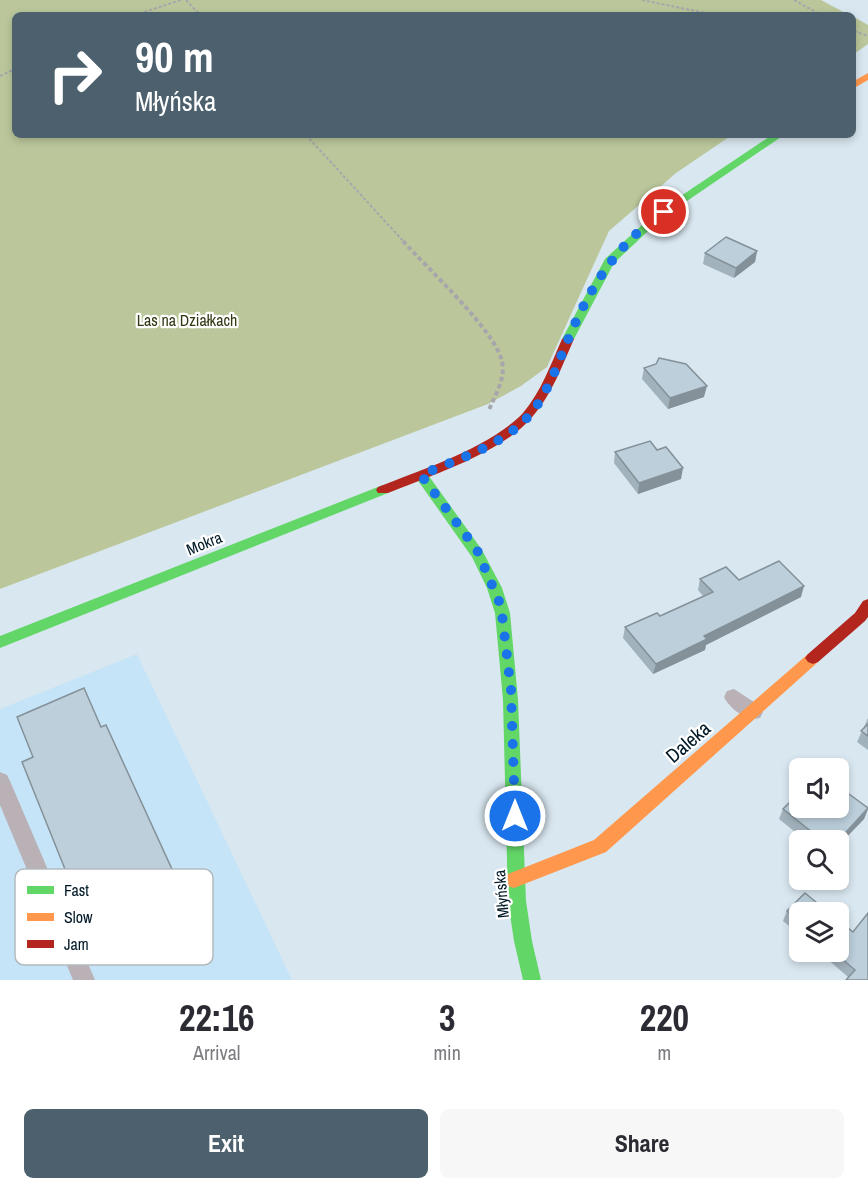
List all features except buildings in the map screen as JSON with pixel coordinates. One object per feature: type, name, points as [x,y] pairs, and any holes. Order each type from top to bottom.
[{"type":"street","points":[[421,475],[494,441],[526,418],[543,395],[575,323],[609,261],[658,216],[775,138]]},
{"type":"street","name":"Mokra","points":[[0,642],[421,475]]},
{"type":"street","name":"Młyńska","points":[[421,475],[477,550],[501,606],[511,690],[515,794],[514,880],[523,950],[532,980]]},
{"type":"street","name":"Daleka","points":[[514,880],[600,846],[860,617],[868,605]]},
{"type":"lane","points":[[734,697],[753,712]]},
{"type":"lane","points":[[0,781],[37,869]]},
{"type":"lane","points":[[78,965],[84,980]]},
{"type":"path","points":[[144,12],[181,0]]},
{"type":"path","points":[[186,0],[197,12]]},
{"type":"path","points":[[642,0],[700,12]]},
{"type":"path","points":[[794,0],[816,12]]},
{"type":"path","points":[[309,138],[502,352],[504,362],[499,387],[487,414]]},
{"type":"shaded area","points":[[137,654],[292,980],[0,980],[0,709]]},
{"type":"green space","name":"Las na Działkach","points":[[0,0],[821,0],[843,12],[12,12],[12,138],[728,138],[676,173],[609,231],[547,367],[521,386],[488,404],[0,589]]},
{"type":"green space","points":[[856,18],[868,25],[868,44],[856,53]]},
{"type":"traffic: fast","points":[[568,339],[609,261],[658,216],[775,138]]},
{"type":"traffic: fast","points":[[421,475],[477,553],[495,588],[503,613],[511,700],[514,861],[517,901],[532,980]]},
{"type":"traffic: fast","points":[[0,642],[383,490]]},
{"type":"traffic: slow","points":[[856,84],[868,76]]},
{"type":"traffic: slow","points":[[514,880],[600,846],[813,658]]},
{"type":"traffic: jam","points":[[383,490],[460,458],[516,427],[540,398],[568,339]]},
{"type":"traffic: jam","points":[[813,658],[860,617],[868,605]]},
{"type":"route","points":[[515,816],[511,690],[501,606],[477,550],[421,475],[494,441],[517,427],[526,418],[543,395],[575,323],[597,279],[609,261],[641,229],[664,212]]}]
